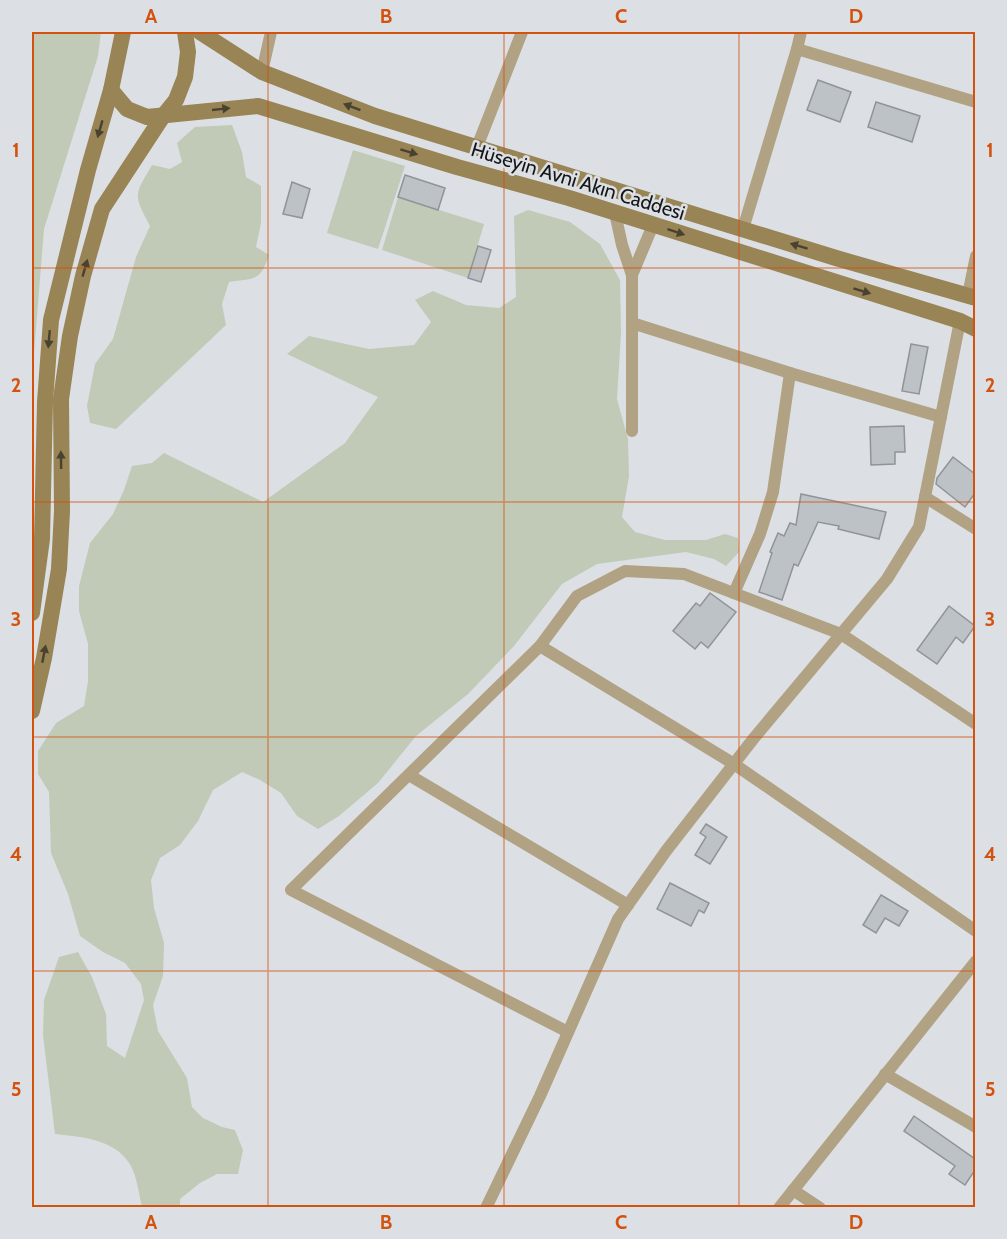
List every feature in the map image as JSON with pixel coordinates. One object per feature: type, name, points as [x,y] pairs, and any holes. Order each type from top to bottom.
[{"type":"main road","points":[[32,613],[42,539],[45,402],[51,320],[88,170],[111,90],[123,32]]},
{"type":"main road","points":[[32,711],[44,658],[59,569],[62,511],[61,399],[70,336],[83,276],[102,209],[176,100],[185,77],[188,52],[185,32]]},
{"type":"main road","name":"Hüseyin Avni Akın Caddesi","points":[[200,32],[262,72],[375,116],[836,258],[972,297]]},
{"type":"main road","name":"Hüseyin Avni Akın Caddesi","points":[[111,90],[127,109],[147,117],[258,106],[615,213],[960,321],[975,329]]},
{"type":"street","points":[[262,72],[271,32]]},
{"type":"street","points":[[477,147],[522,32]]},
{"type":"street","points":[[743,229],[801,32]]},
{"type":"street","points":[[797,49],[975,102]]},
{"type":"street","points":[[615,213],[622,245],[632,274],[632,430]]},
{"type":"street","points":[[632,274],[653,225]]},
{"type":"street","points":[[972,297],[975,256]]},
{"type":"street","points":[[486,1208],[540,1096],[618,919],[666,851],[734,764],[887,579],[919,527],[960,321]]},
{"type":"street","points":[[632,323],[790,373],[941,417]]},
{"type":"street","points":[[734,593],[760,534],[773,492],[790,373]]},
{"type":"street","points":[[925,497],[975,529]]},
{"type":"street","points":[[568,1032],[291,890],[540,646],[577,596],[625,571],[684,574],[841,634],[975,724]]},
{"type":"street","points":[[540,646],[734,764],[975,931]]},
{"type":"street","points":[[408,775],[628,905]]},
{"type":"street","points":[[779,1208],[975,961]]},
{"type":"street","points":[[885,1074],[975,1127]]},
{"type":"street","points":[[793,1190],[820,1208]]},
{"type":"green space","points":[[32,32],[101,32],[98,56],[44,229],[32,378]]},
{"type":"green space","points":[[232,125],[242,152],[246,177],[261,186],[261,223],[256,247],[269,255],[266,264],[255,277],[229,282],[222,304],[226,325],[116,429],[90,423],[87,406],[95,364],[113,339],[136,257],[150,226],[138,201],[139,189],[152,165],[170,169],[182,162],[177,143],[195,127]]},
{"type":"green space","points":[[353,150],[405,166],[378,249],[327,233]]},
{"type":"green space","points":[[398,197],[484,224],[468,278],[382,250]]},
{"type":"green space","points":[[528,210],[570,222],[600,244],[620,280],[621,333],[617,399],[628,439],[629,476],[622,517],[635,532],[665,540],[706,540],[725,534],[738,538],[739,552],[726,566],[714,559],[686,552],[597,564],[562,584],[514,646],[468,694],[416,736],[378,783],[339,816],[318,829],[297,816],[281,793],[242,772],[213,790],[198,821],[180,845],[160,858],[151,880],[154,908],[164,943],[163,976],[153,1005],[158,1031],[187,1078],[192,1107],[203,1118],[235,1130],[243,1150],[238,1174],[217,1174],[200,1183],[180,1199],[180,1207],[142,1207],[133,1170],[125,1157],[117,1150],[98,1141],[55,1134],[43,1035],[44,1000],[59,957],[78,952],[92,977],[106,1014],[107,1046],[125,1058],[144,1000],[141,984],[125,963],[103,952],[80,936],[68,894],[51,853],[49,792],[38,774],[38,751],[56,723],[84,706],[88,681],[88,644],[79,611],[79,586],[90,543],[113,514],[132,466],[152,463],[164,453],[263,502],[345,443],[378,397],[287,354],[309,336],[369,349],[414,345],[431,322],[415,300],[433,291],[466,305],[499,308],[516,297],[514,216]]},
{"type":"building","points":[[818,80],[851,92],[840,122],[807,110]]},
{"type":"building","points":[[876,102],[920,116],[912,142],[868,127]]},
{"type":"building","points":[[405,175],[445,188],[438,210],[398,197]]},
{"type":"building","points":[[292,182],[310,189],[302,218],[283,214]]},
{"type":"building","points":[[478,246],[491,250],[481,282],[468,278]]},
{"type":"building","points":[[911,344],[928,347],[919,394],[902,391]]},
{"type":"building","points":[[904,426],[905,452],[895,452],[895,464],[871,465],[870,427]]},
{"type":"building","points":[[953,457],[975,474],[975,493],[965,507],[936,484],[937,478]]},
{"type":"building","points":[[801,494],[886,512],[879,539],[818,522],[798,566],[794,564],[782,600],[759,592],[778,533],[784,536],[790,523],[796,525]]},
{"type":"building","points":[[710,593],[736,612],[708,648],[701,642],[695,649],[673,631],[696,603],[700,606]]},
{"type":"building","points":[[949,606],[975,626],[963,643],[956,637],[937,664],[917,650]]},
{"type":"building","points":[[706,824],[727,837],[710,864],[695,855],[706,837],[700,833]]},
{"type":"building","points":[[670,883],[709,903],[704,913],[699,910],[691,926],[657,909]]},
{"type":"building","points":[[881,895],[908,911],[899,926],[885,918],[876,933],[863,925]]},
{"type":"building","points":[[914,1116],[975,1159],[975,1170],[965,1185],[949,1174],[955,1166],[904,1131]]}]
